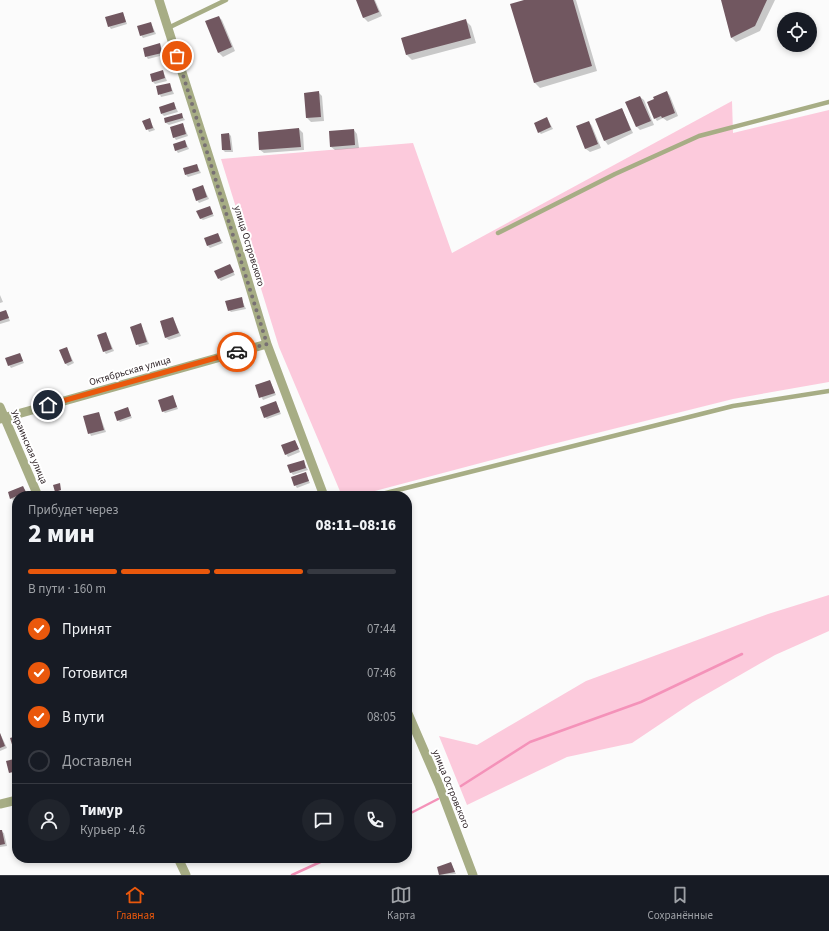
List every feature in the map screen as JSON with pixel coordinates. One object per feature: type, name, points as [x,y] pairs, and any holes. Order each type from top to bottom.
[{"type":"street","name":"улица Островского","points":[[159,0],[267,344],[322,491]]},
{"type":"street","name":"Октябрьская улица","points":[[2,418],[267,344]]},
{"type":"street","name":"Украинская улица","points":[[0,407],[2,418],[36,491]]},
{"type":"street","name":"улица Островского","points":[[412,723],[439,785],[473,875]]},
{"type":"street","points":[[0,804],[12,801]]},
{"type":"street","points":[[180,863],[186,875]]},
{"type":"lane","points":[[168,28],[226,0]]},
{"type":"lane","points":[[498,234],[615,174],[699,136],[829,102]]},
{"type":"lane","points":[[394,491],[733,406],[829,391]]},
{"type":"shaded area","points":[[732,101],[733,133],[829,110],[829,382],[733,399],[545,446],[375,491],[340,491],[279,347],[221,159],[413,143],[452,253]]},
{"type":"shaded area","points":[[829,595],[829,631],[775,655],[693,702],[632,743],[567,757],[467,805],[439,736],[477,745],[586,681],[768,614]]},
{"type":"building","points":[[356,0],[374,0],[379,12],[363,18]]},
{"type":"building","points":[[524,0],[573,0],[592,66],[534,83],[510,4]]},
{"type":"building","points":[[721,0],[767,0],[755,26],[731,38]]},
{"type":"building","points":[[123,12],[126,22],[108,27],[105,17]]},
{"type":"building","points":[[219,16],[232,47],[218,53],[205,21]]},
{"type":"building","points":[[466,19],[471,38],[406,55],[401,38]]},
{"type":"building","points":[[151,22],[154,32],[140,36],[137,26]]},
{"type":"building","points":[[160,43],[162,53],[145,57],[143,48]]},
{"type":"building","points":[[163,70],[165,78],[152,82],[150,74]]},
{"type":"building","points":[[170,83],[172,91],[158,95],[156,86]]},
{"type":"building","points":[[319,91],[321,117],[306,118],[304,93]]},
{"type":"building","points":[[667,91],[675,113],[662,118],[661,116],[654,119],[647,102],[654,99],[653,97]]},
{"type":"building","points":[[640,96],[651,121],[636,127],[625,102]]},
{"type":"building","points":[[174,102],[176,109],[161,114],[159,107]]},
{"type":"building","points":[[622,108],[631,130],[604,141],[595,119]]},
{"type":"building","points":[[182,113],[183,118],[165,123],[164,118]]},
{"type":"building","points":[[547,117],[551,127],[538,133],[534,123]]},
{"type":"building","points":[[150,118],[153,128],[146,130],[142,121]]},
{"type":"building","points":[[589,121],[598,144],[585,149],[576,126]]},
{"type":"building","points":[[183,123],[186,134],[173,138],[170,127]]},
{"type":"building","points":[[299,128],[301,147],[259,150],[258,132]]},
{"type":"building","points":[[354,129],[355,145],[330,147],[329,131]]},
{"type":"building","points":[[229,133],[231,150],[222,150],[221,134]]},
{"type":"building","points":[[185,140],[187,147],[175,151],[173,144]]},
{"type":"building","points":[[197,164],[199,171],[185,175],[183,168]]},
{"type":"building","points":[[203,185],[207,197],[196,201],[192,189]]},
{"type":"building","points":[[210,206],[213,214],[200,219],[196,211]]},
{"type":"building","points":[[218,233],[221,241],[207,246],[204,238]]},
{"type":"building","points":[[230,264],[234,272],[218,279],[214,271]]},
{"type":"building","points":[[242,297],[244,307],[228,311],[225,301]]},
{"type":"building","points":[[6,310],[9,318],[0,321],[0,312]]},
{"type":"building","points":[[173,317],[179,333],[165,338],[160,321]]},
{"type":"building","points":[[141,323],[147,342],[136,345],[130,327]]},
{"type":"building","points":[[106,332],[112,349],[103,352],[97,335]]},
{"type":"building","points":[[67,347],[72,361],[65,364],[59,350]]},
{"type":"building","points":[[20,353],[23,361],[8,366],[5,358]]},
{"type":"building","points":[[270,380],[275,393],[259,398],[255,385]]},
{"type":"building","points":[[173,395],[177,407],[162,412],[158,400]]},
{"type":"building","points":[[276,401],[280,412],[264,418],[260,407]]},
{"type":"building","points":[[128,407],[131,416],[117,421],[114,412]]},
{"type":"building","points":[[99,412],[104,430],[88,434],[83,416]]},
{"type":"building","points":[[295,440],[299,449],[285,455],[281,445]]},
{"type":"building","points":[[304,460],[306,468],[290,473],[287,465]]},
{"type":"building","points":[[306,472],[309,481],[294,486],[291,477]]},
{"type":"building","points":[[60,483],[61,490],[55,491],[53,485]]},
{"type":"building","points":[[23,486],[26,491],[12,491],[12,498],[10,499],[8,492]]},
{"type":"building","points":[[0,733],[5,746],[0,748]]},
{"type":"building","points":[[12,760],[12,772],[9,773],[6,761]]},
{"type":"building","points":[[0,830],[2,830],[5,844],[0,845]]},
{"type":"building","points":[[451,862],[455,872],[439,875],[437,867]]},
{"type":"waterway","points":[[461,786],[530,742],[641,702],[742,654]]},
{"type":"waterway","points":[[412,812],[438,799]]},
{"type":"waterway","points":[[292,875],[318,863]]},
{"type":"way so far","points":[[177,56],[235,237],[267,344],[237,352]]},
{"type":"route","points":[[48,405],[237,352]]}]
